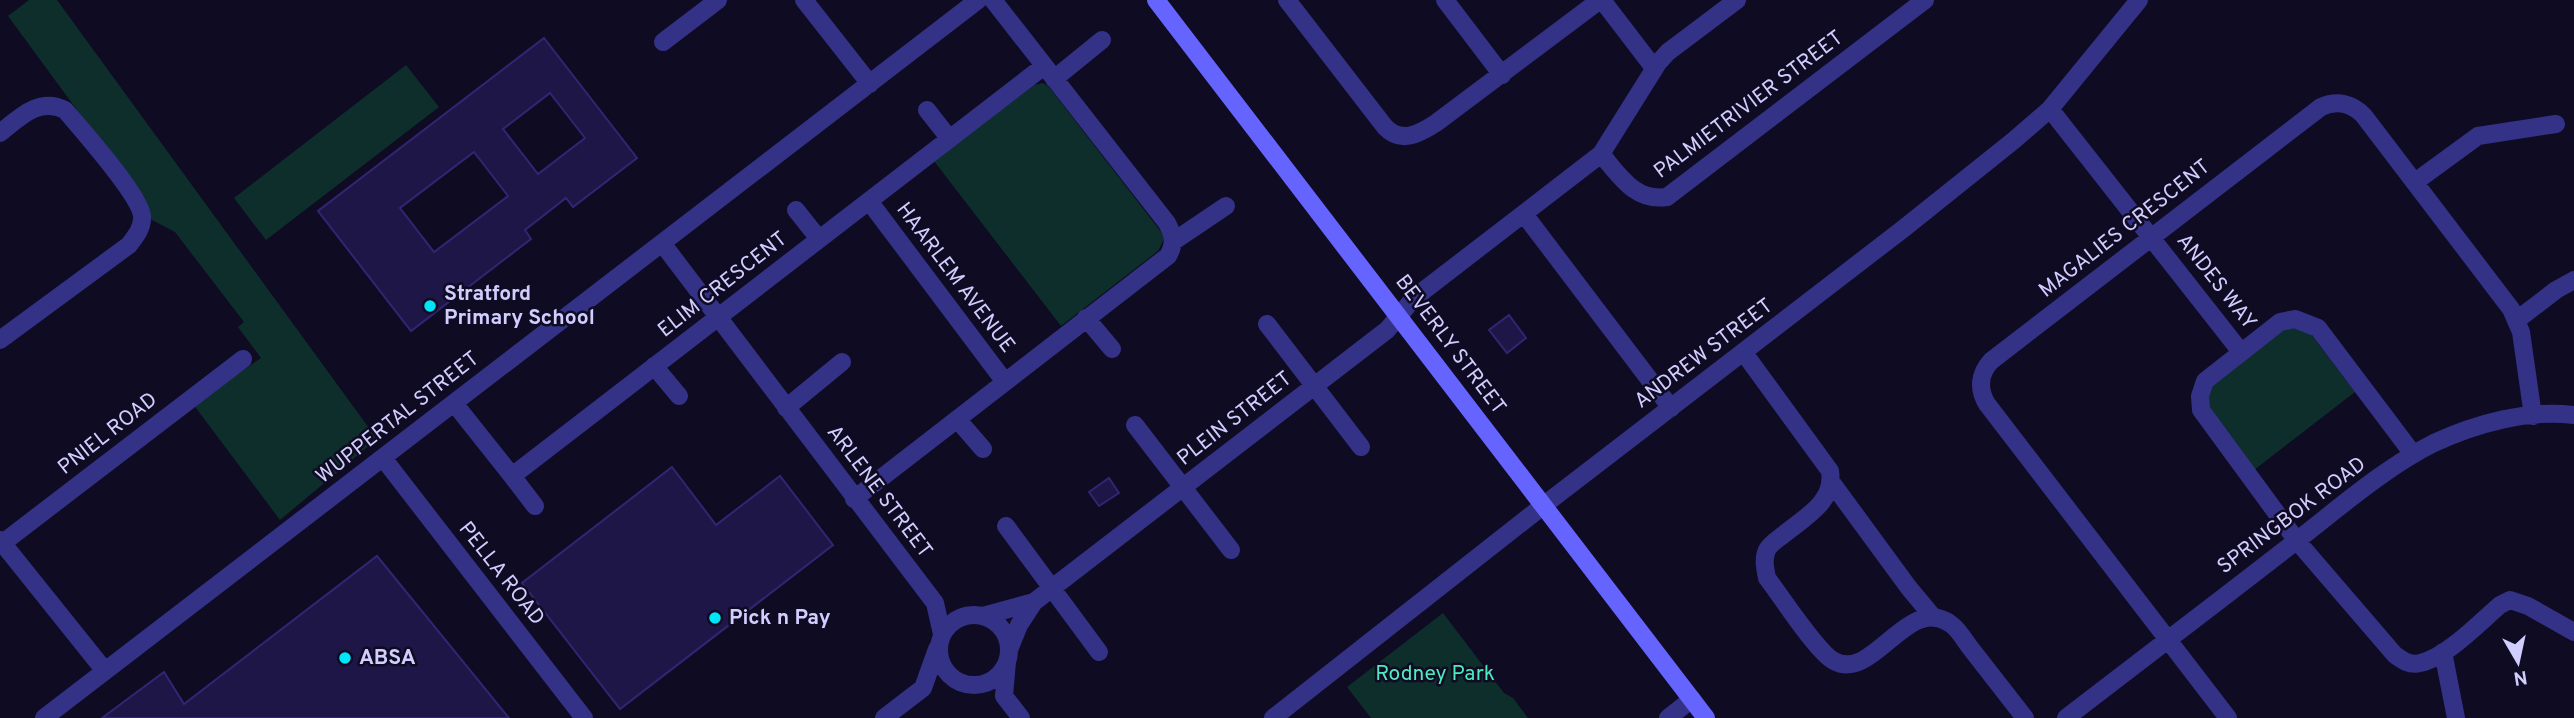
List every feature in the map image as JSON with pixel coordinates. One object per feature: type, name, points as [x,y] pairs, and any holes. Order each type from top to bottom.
[{"type":"street","points":[[663,42],[718,0]]},
{"type":"street","points":[[804,0],[870,84]]},
{"type":"street","name":"WUPPERTAL STREET","points":[[44,718],[978,0]]},
{"type":"street","points":[[993,0],[1167,223],[1174,241]]},
{"type":"street","name":"BEVERLY STREET","points":[[1156,0],[1706,718]]},
{"type":"street","points":[[1287,0],[1391,134],[1411,136],[1419,133],[1502,75],[1601,0],[1654,68]]},
{"type":"street","points":[[1446,0],[1502,75]]},
{"type":"street","points":[[1601,155],[1654,68],[1668,52],[1737,0]]},
{"type":"street","name":"PALMIETRIVIER STREET","points":[[1601,155],[1643,197],[1667,197],[1925,0]]},
{"type":"street","name":"ANDREW STREET","points":[[1273,718],[1903,229],[2050,109],[2139,0]]},
{"type":"street","name":"ELIM CRESCENT","points":[[512,476],[949,138],[1102,40]]},
{"type":"street","name":"MAGALIES CRESCENT","points":[[2228,718],[1987,404],[1980,384],[1991,361],[2328,104],[2342,103],[2358,110],[2504,299],[2516,320],[2524,344],[2533,416]]},
{"type":"street","points":[[0,133],[31,110],[43,105],[55,105],[65,110],[139,206],[142,216],[139,234],[129,245],[0,340]]},
{"type":"street","name":"ANDES WAY","points":[[2050,109],[2241,352]]},
{"type":"street","points":[[927,110],[949,138]]},
{"type":"street","points":[[2415,182],[2478,135],[2556,124]]},
{"type":"street","name":"PLEIN STREET","points":[[1008,656],[1019,625],[1034,602],[1387,330],[1414,298],[1601,155]]},
{"type":"street","name":"HAARLEM AVENUE","points":[[869,201],[1005,382]]},
{"type":"street","points":[[854,499],[1168,256],[1174,241],[1226,206]]},
{"type":"street","name":"ELIM CRESCENT","points":[[796,210],[819,239]]},
{"type":"street","points":[[1524,214],[1671,408]]},
{"type":"street","name":"ARLENE STREET","points":[[662,243],[935,603],[940,640]]},
{"type":"street","points":[[2516,320],[2574,280]]},
{"type":"street","points":[[1086,318],[1112,349]]},
{"type":"street","points":[[2413,454],[2318,328],[2311,323],[2295,319],[2280,322],[2205,381],[2200,396],[2201,410],[2297,541],[2403,661],[2421,663],[2443,652],[2500,605],[2510,600],[2528,606],[2574,632]]},
{"type":"street","name":"PLEIN STREET","points":[[1267,324],[1361,447]]},
{"type":"street","points":[[1744,353],[1824,459],[1832,483],[1909,588],[1934,618],[1952,626],[2025,718]]},
{"type":"street","name":"PNIEL ROAD","points":[[1,543],[243,359]]},
{"type":"street","points":[[786,408],[842,362]]},
{"type":"street","name":"ELIM CRESCENT","points":[[654,366],[679,396]]},
{"type":"street","points":[[454,403],[535,506]]},
{"type":"street","name":"SPRINGBOK ROAD","points":[[2066,718],[2358,493],[2413,454],[2479,426],[2533,416],[2574,415]]},
{"type":"street","points":[[957,419],[983,449]]},
{"type":"street","name":"PLEIN STREET","points":[[1135,425],[1231,550]]},
{"type":"street","name":"PELLA ROAD","points":[[383,458],[583,718]]},
{"type":"street","points":[[1832,483],[1821,504],[1768,547],[1765,566],[1767,578],[1824,654],[1843,665],[1853,665],[1864,660],[1916,621],[1934,618]]},
{"type":"street","points":[[1006,526],[1098,652]]},
{"type":"street","points":[[1,543],[105,671]]},
{"type":"street","name":"PLEIN STREET","points":[[977,615],[1034,602]]},
{"type":"street","points":[[935,603],[977,615],[1002,628],[1008,639],[1004,696]]},
{"type":"street","points":[[923,688],[940,640],[949,624],[960,617],[977,615]]},
{"type":"street","points":[[940,640],[943,667],[962,683],[981,692],[1004,696],[1021,718]]},
{"type":"street","points":[[2443,652],[2456,718]]},
{"type":"street","points":[[884,718],[923,688],[962,683],[979,685],[991,681],[1001,673],[1008,656]]},
{"type":"street","points":[[1668,718],[1692,699]]},
{"type":"green space","points":[[29,0],[57,0],[377,439],[280,520],[193,404],[261,358],[238,327],[244,322],[175,232],[150,219],[146,204],[8,16]]},
{"type":"green space","points":[[406,65],[439,107],[266,240],[234,198]]},
{"type":"green space","points":[[1043,83],[1049,87],[1164,239],[1158,251],[1061,326],[934,161],[1034,85]]},
{"type":"green space","points":[[2291,327],[2310,333],[2355,392],[2254,470],[2210,413],[2208,393],[2213,384],[2230,368],[2279,331]]},
{"type":"green space","name":"Rodney Park","points":[[1443,613],[1504,693],[1513,698],[1528,718],[1371,718],[1347,687]]},
{"type":"building","points":[[544,38],[637,158],[573,207],[566,198],[525,230],[531,239],[411,331],[318,211]],"holes":[[[550,93],[585,138],[538,174],[503,129]],[[474,152],[508,196],[434,252],[400,208]]]},
{"type":"building","points":[[1509,315],[1526,338],[1507,353],[1489,330]]},
{"type":"building","points":[[672,467],[716,525],[780,476],[833,545],[620,709],[522,583]]},
{"type":"building","points":[[1109,478],[1119,493],[1099,506],[1089,492]]},
{"type":"building","points":[[377,556],[509,718],[102,718],[164,672],[184,704]]},
{"type":"place","name":"Stratford Primary School","points":[[430,306]]},
{"type":"place","name":"Pick n Pay","points":[[715,618]]},
{"type":"place","name":"ABSA","points":[[345,658]]}]
